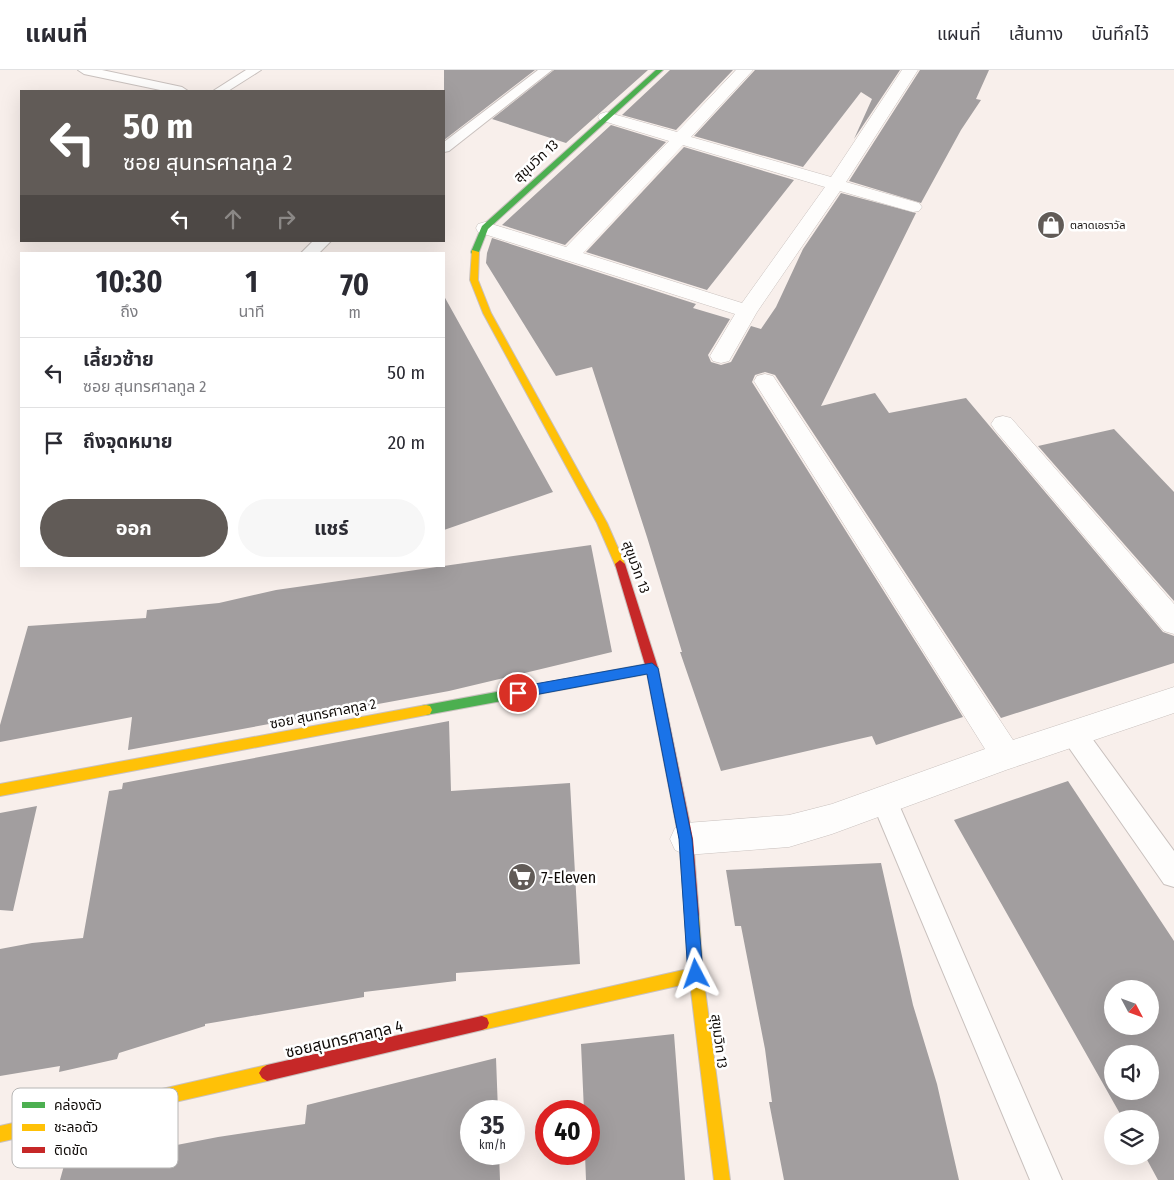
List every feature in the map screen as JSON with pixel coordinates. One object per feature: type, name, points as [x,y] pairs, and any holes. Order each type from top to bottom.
[{"type":"street","name":"สุขุมวิท 13","points":[[660,70],[485,228],[476,246],[472,264],[475,285],[487,313],[602,523],[619,560],[652,668],[686,839],[696,974],[722,1180]]},
{"type":"street","points":[[570,255],[745,70]]},
{"type":"street","points":[[721,356],[747,311],[835,185],[910,70]]},
{"type":"street","points":[[606,117],[913,207]]},
{"type":"street","points":[[485,228],[747,311]]},
{"type":"street","points":[[765,381],[1006,756]]},
{"type":"street","points":[[1003,424],[1174,623]]},
{"type":"street","name":"ซอย สุนทรศาลทูล 2","points":[[0,790],[652,668]]},
{"type":"street","points":[[686,839],[789,831],[1174,700]]},
{"type":"street","name":"ซอยสุนทรศาลทูล 4","points":[[178,1093],[696,974]]},
{"type":"lane","points":[[84,70],[177,90]]},
{"type":"lane","points":[[221,90],[255,70]]},
{"type":"lane","points":[[445,147],[546,70]]},
{"type":"lane","points":[[310,252],[322,242]]},
{"type":"lane","points":[[1074,734],[1174,874]]},
{"type":"lane","points":[[884,800],[1046,1180]]},
{"type":"building","points":[[444,70],[535,70],[445,139]]},
{"type":"building","points":[[554,70],[648,70],[566,143],[492,119]]},
{"type":"building","points":[[670,70],[733,70],[676,130],[622,115]]},
{"type":"building","points":[[755,70],[900,70],[854,139],[872,99],[861,92],[803,167],[694,136]]},
{"type":"building","points":[[920,70],[989,70],[976,99],[981,100],[961,130],[921,203],[849,181]]},
{"type":"building","points":[[611,125],[666,142],[565,245],[502,225]]},
{"type":"building","points":[[684,147],[794,180],[707,290],[586,252]]},
{"type":"building","points":[[841,193],[916,213],[821,406],[875,393],[889,413],[966,398],[1163,632],[1174,636],[1174,663],[1001,718],[775,375],[765,372],[755,375],[752,382],[963,717],[876,745],[872,736],[721,771],[680,652],[682,652],[647,537],[592,367],[556,376],[486,263],[487,253],[492,238],[696,304],[693,308],[730,319],[708,355],[711,362],[721,365],[731,362],[751,326],[761,329],[776,307],[803,249]]},
{"type":"building","points":[[445,298],[553,492],[445,530]]},
{"type":"building","points":[[1114,429],[1174,492],[1174,601],[1038,446]]},
{"type":"building","points":[[591,545],[612,652],[449,691],[128,750],[132,717],[0,742],[0,725],[28,626],[146,618],[147,610],[219,603],[276,590]]},
{"type":"building","points":[[449,721],[451,791],[570,783],[580,964],[456,973],[456,981],[364,992],[364,997],[205,1024],[205,1026],[119,1053],[117,1059],[59,1072],[60,1066],[0,1076],[0,949],[32,943],[83,938],[109,791],[122,789],[123,783]]},
{"type":"building","points":[[1068,781],[1174,941],[1174,1180],[1158,1180],[1150,1165],[1159,1165],[1159,1110],[1118,1110],[1112,1100],[1159,1100],[1159,1045],[1104,1045],[1104,1085],[954,820]]},
{"type":"building","points":[[37,806],[13,911],[0,910],[0,813]]},
{"type":"building","points":[[881,863],[913,1005],[937,1084],[959,1180],[784,1180],[769,1102],[772,1102],[765,1049],[741,926],[735,926],[726,870]]},
{"type":"building","points":[[674,1034],[685,1180],[586,1180],[585,1165],[600,1165],[600,1100],[584,1100],[581,1044]]},
{"type":"building","points":[[496,1058],[498,1100],[460,1100],[460,1165],[499,1165],[500,1180],[60,1180],[63,1168],[178,1168],[178,1145],[305,1124],[307,1105]]},
{"type":"traffic: fast","points":[[475,252],[485,228],[660,70]]},
{"type":"traffic: fast","points":[[426,710],[652,668]]},
{"type":"traffic: slow","points":[[475,252],[474,280],[487,313],[602,523],[620,564]]},
{"type":"traffic: slow","points":[[0,790],[426,710]]},
{"type":"traffic: slow","points":[[692,915],[696,974],[722,1180]]},
{"type":"traffic: slow","points":[[482,1023],[696,974]]},
{"type":"traffic: slow","points":[[178,1093],[267,1073]]},
{"type":"traffic: slow","points":[[0,1134],[12,1131]]},
{"type":"traffic: jam","points":[[620,564],[652,668],[686,839],[692,915]]},
{"type":"traffic: jam","points":[[267,1073],[482,1023]]},
{"type":"place","name":"ตลาดเอราวัล","points":[[1051,225]]},
{"type":"place","name":"7-Eleven","points":[[522,877]]},
{"type":"route","points":[[518,693],[652,668],[686,839],[696,974]]}]
